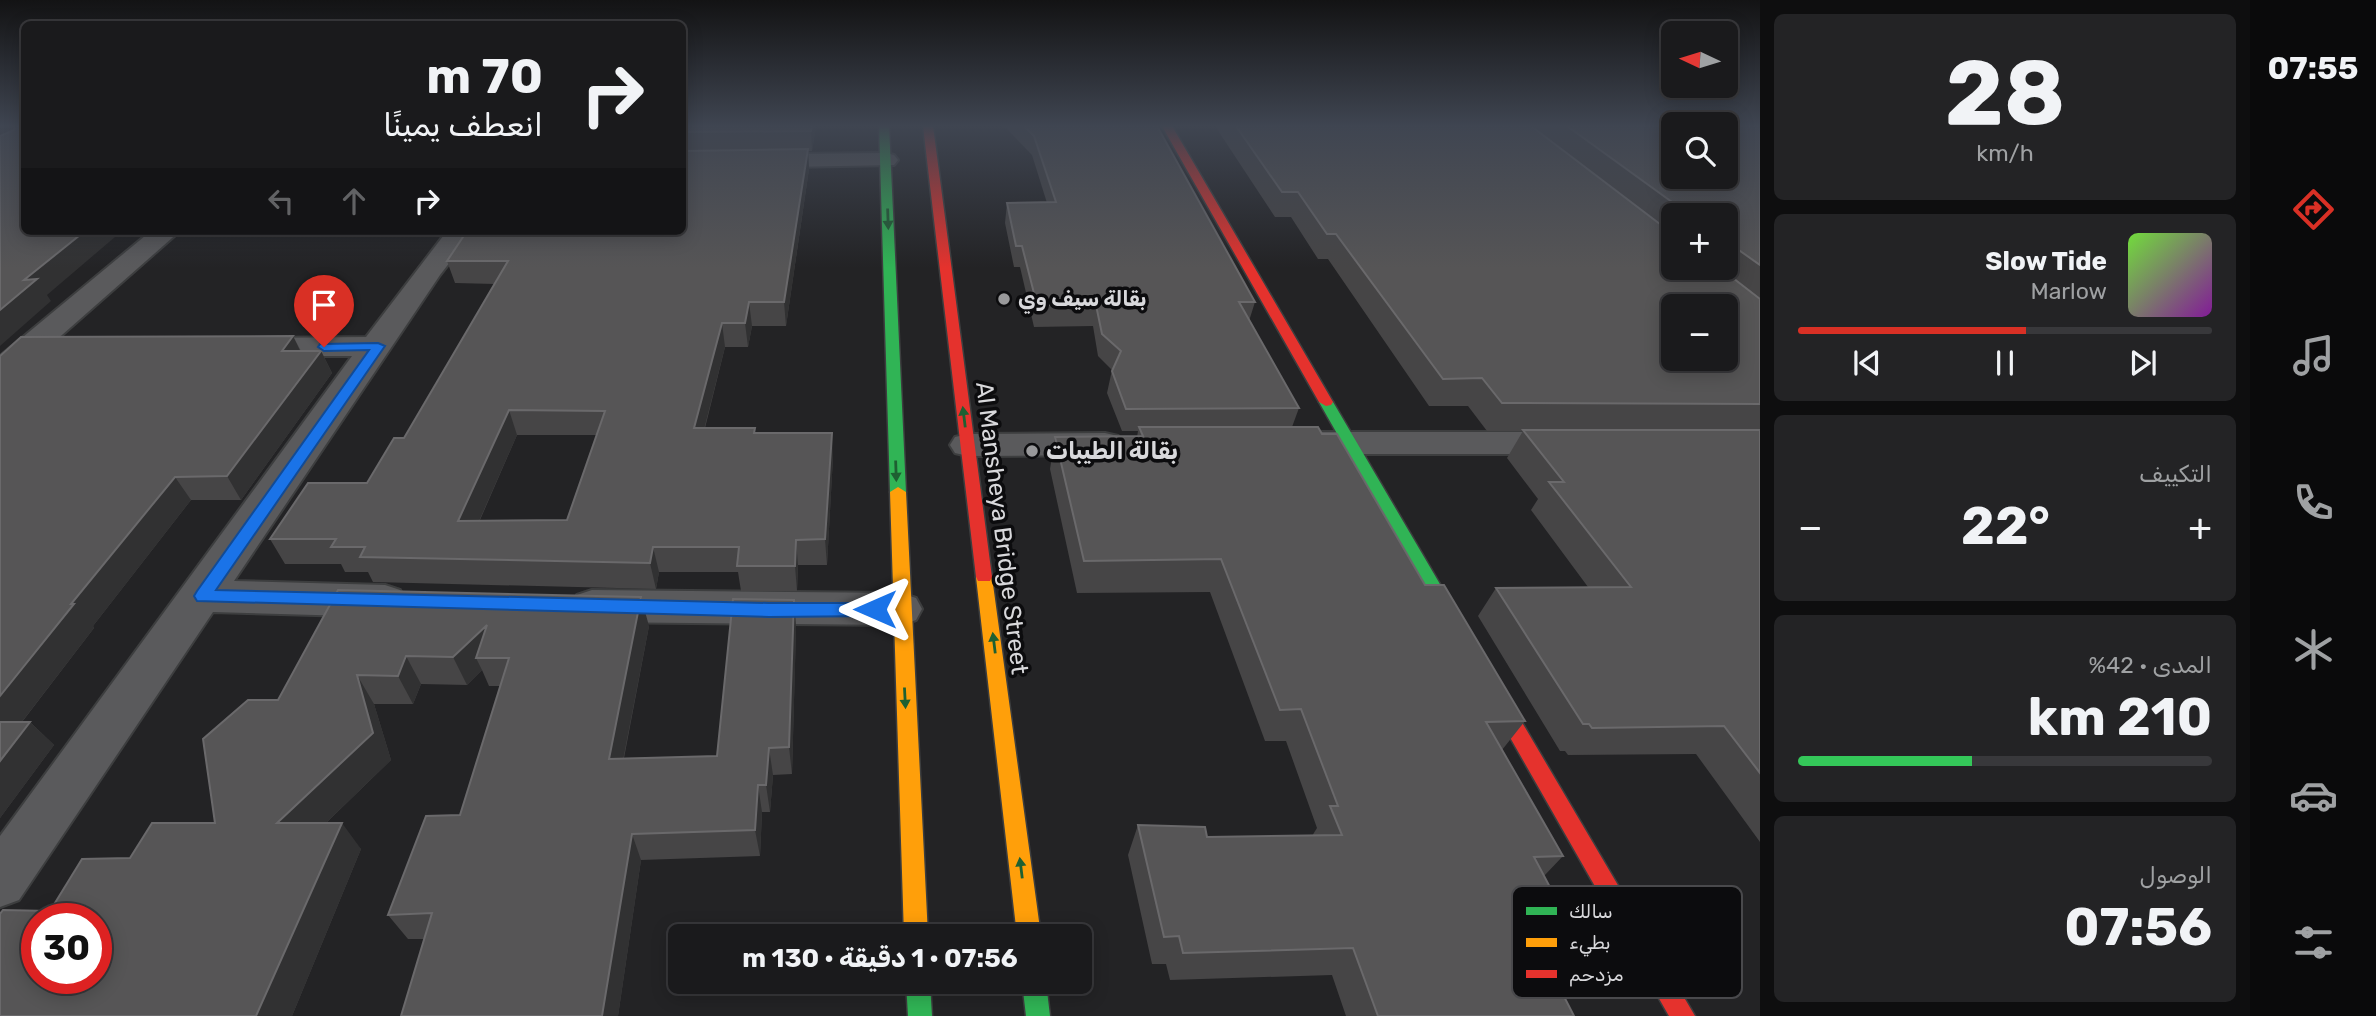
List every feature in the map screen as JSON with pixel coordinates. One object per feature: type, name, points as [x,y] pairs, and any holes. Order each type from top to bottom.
[{"type":"main road","points":[[886,173],[901,609],[915,924]]},
{"type":"main road","name":"Al Mansheya Bridge Street","points":[[934,173],[1028,924]]},
{"type":"main road","points":[[1194,173],[1468,646]]},
{"type":"main road","points":[[1481,670],[1607,886]]},
{"type":"main road","points":[[918,994],[919,1016]]},
{"type":"main road","points":[[1035,994],[1038,1016]]},
{"type":"main road","points":[[1672,998],[1683,1016]]},
{"type":"street","points":[[0,372],[162,235]]},
{"type":"street","points":[[0,881],[203,596],[429,270],[458,235]]},
{"type":"street","points":[[211,347],[378,346]]},
{"type":"street","points":[[30,348],[71,348]]},
{"type":"street","points":[[1281,443],[1596,443]]},
{"type":"street","points":[[968,445],[1131,444]]},
{"type":"street","points":[[203,596],[424,601]]},
{"type":"street","points":[[548,605],[769,610],[901,609]]},
{"type":"building","points":[[0,173],[21,173],[21,235],[80,235],[24,280],[37,279],[0,310]]},
{"type":"building","points":[[686,173],[804,173],[784,302],[749,302],[745,323],[722,323],[694,428],[755,428],[754,433],[832,433],[825,539],[796,540],[795,566],[737,566],[739,547],[653,547],[650,563],[360,557],[365,547],[331,547],[336,539],[270,539],[308,483],[367,483],[394,438],[404,438],[508,261],[447,261],[464,235],[686,235]],"holes":[[[509,410],[605,411],[567,520],[458,521]]]},
{"type":"building","points":[[1046,173],[1183,173],[1255,302],[1239,302],[1299,408],[1126,409],[1112,371],[1121,351],[1102,334],[1096,305],[1037,305],[1022,246],[1016,246],[1007,203],[1056,202]]},
{"type":"building","points":[[1269,173],[1593,173],[1661,225],[1661,280],[1735,280],[1760,299],[1760,404],[1502,403],[1482,378],[1443,379],[1336,234],[1327,234],[1298,192],[1282,192]]},
{"type":"building","points":[[1633,173],[1661,173],[1661,189],[1738,189],[1738,173],[1760,173],[1760,265],[1738,249],[1738,203],[1673,203]]},
{"type":"building","points":[[293,336],[282,351],[321,351],[227,476],[175,477],[0,696],[0,356],[21,337]]},
{"type":"building","points":[[1139,427],[1318,427],[1322,434],[1337,434],[1425,585],[1444,585],[1525,721],[1486,722],[1563,856],[1534,857],[1549,886],[1512,886],[1512,998],[1565,998],[1574,1016],[1378,1016],[1353,948],[1183,953],[1179,936],[1164,937],[1138,825],[1205,827],[1207,837],[1342,835],[1330,806],[1338,806],[1301,709],[1280,710],[1221,559],[1084,561],[1055,437],[1143,436]]},
{"type":"building","points":[[1523,430],[1760,430],[1760,773],[1724,726],[1592,728],[1589,724],[1583,724],[1496,588],[1631,587],[1549,482],[1564,482]]},
{"type":"building","points":[[338,590],[641,597],[609,759],[717,756],[733,599],[794,600],[789,747],[769,748],[766,785],[758,785],[755,830],[632,834],[602,1016],[401,1016],[432,913],[388,915],[426,816],[460,815],[509,658],[476,658],[487,625],[453,657],[406,656],[398,676],[357,675],[373,733],[277,823],[342,823],[256,1016],[0,1016],[0,914],[3,910],[21,910],[21,994],[112,994],[112,903],[55,903],[82,859],[130,858],[152,823],[215,823],[203,739],[248,700],[278,700]]},
{"type":"building","points":[[0,722],[30,722],[0,761]]},
{"type":"traffic: fast","points":[[886,173],[898,492]]},
{"type":"traffic: fast","points":[[1326,402],[1458,630]]},
{"type":"traffic: fast","points":[[919,994],[920,1016]]},
{"type":"traffic: fast","points":[[1035,994],[1038,1016]]},
{"type":"traffic: slow","points":[[898,492],[916,924]]},
{"type":"traffic: slow","points":[[984,577],[1027,924]]},
{"type":"traffic: jam","points":[[934,173],[984,577]]},
{"type":"traffic: jam","points":[[1194,173],[1326,402]]},
{"type":"traffic: jam","points":[[1490,685],[1607,886]]},
{"type":"traffic: jam","points":[[1673,998],[1683,1016]]},
{"type":"place","name":"بقالة سيف وي","points":[[1004,299]]},
{"type":"place","name":"بقالة الطيبات","points":[[1032,451]]},
{"type":"route","points":[[324,347],[378,346],[203,596],[769,610],[875,609]]}]
